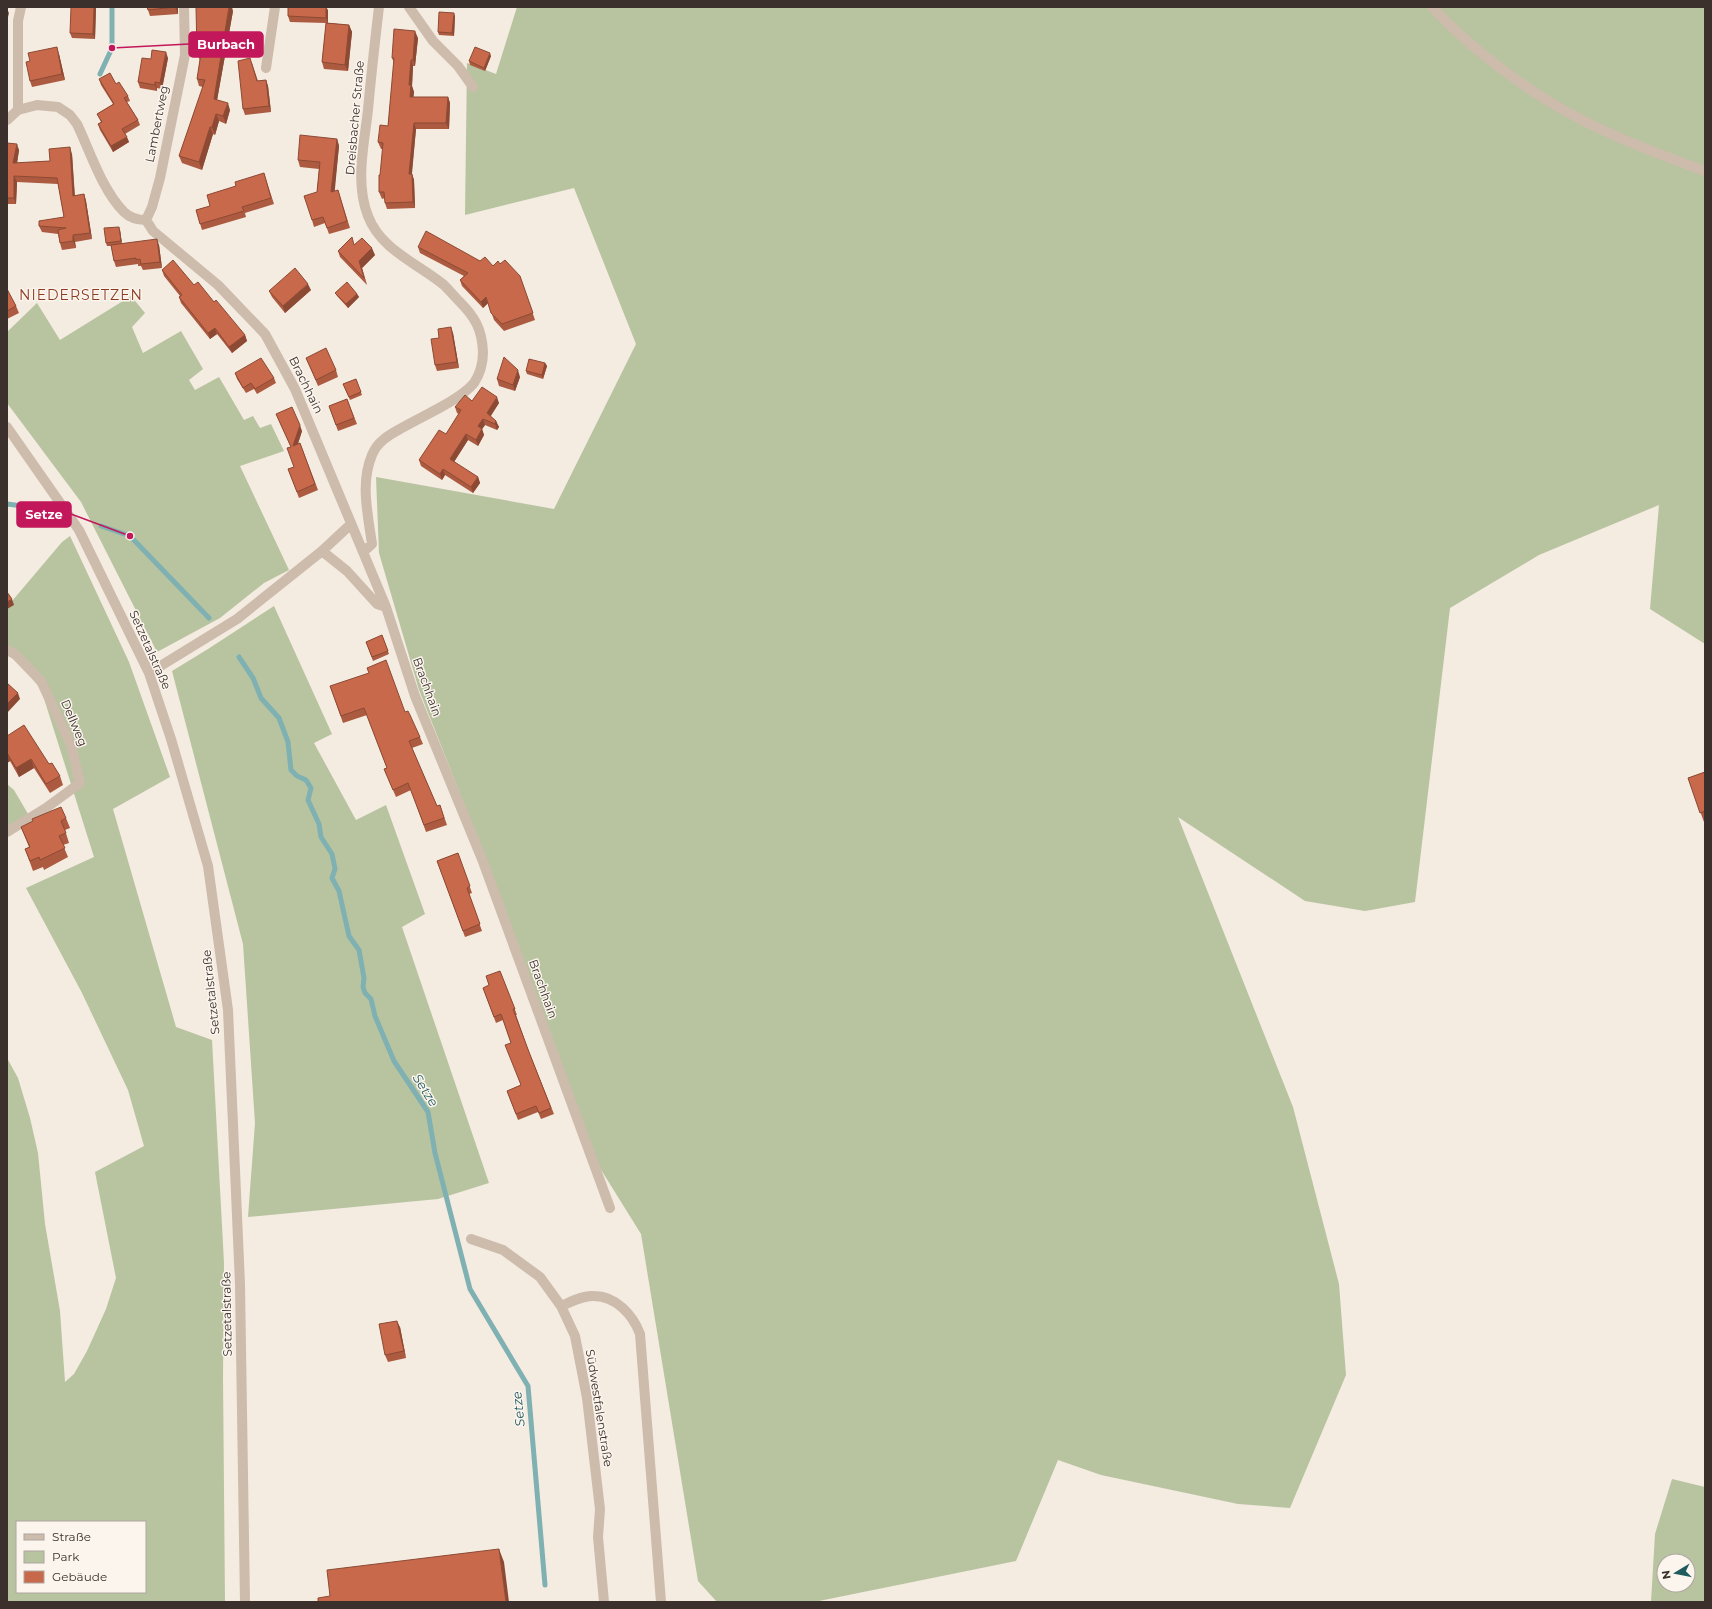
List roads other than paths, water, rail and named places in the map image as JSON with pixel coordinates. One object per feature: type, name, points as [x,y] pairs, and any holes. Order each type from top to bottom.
[{"type":"street","points":[[18,110],[18,22],[21,7]]},
{"type":"street","name":"Lambertweg","points":[[146,220],[152,207],[160,178],[185,55],[184,7]]},
{"type":"street","points":[[266,68],[275,7]]},
{"type":"street","name":"Dreisbacher Straße","points":[[363,552],[372,544],[366,503],[366,476],[372,454],[379,442],[462,394],[474,383],[481,368],[483,353],[481,333],[476,320],[444,285],[394,251],[382,239],[369,218],[364,204],[361,174],[379,7]]},
{"type":"street","points":[[409,7],[433,41],[458,66],[473,87]]},
{"type":"street","points":[[1432,7],[1447,23],[1488,59],[1545,99],[1594,125],[1640,146],[1705,171]]},
{"type":"street","points":[[7,120],[18,110],[37,105],[58,107],[70,116],[77,124],[107,189],[124,213],[136,220],[146,220]]},
{"type":"street","name":"Brachhain","points":[[146,220],[153,231],[218,285],[265,334],[295,389],[386,607],[415,696],[482,859],[610,1208]]},
{"type":"street","name":"Setzetalstraße","points":[[7,427],[79,530],[148,673],[171,740],[208,866],[228,1010],[240,1284],[245,1602]]},
{"type":"street","points":[[148,673],[237,619],[322,551],[351,524]]},
{"type":"street","points":[[322,551],[347,572],[377,604],[386,607]]},
{"type":"street","name":"Dellweg","points":[[7,650],[16,655],[41,681],[71,745],[80,783],[46,808],[7,832]]},
{"type":"street","name":"Südwestfalenstraße","points":[[471,1239],[503,1250],[540,1277],[561,1306],[575,1336],[587,1398],[600,1509],[598,1537],[604,1602]]},
{"type":"street","points":[[561,1306],[582,1298],[595,1296],[614,1301],[635,1321],[640,1334],[661,1602]]},
{"type":"waterway","points":[[100,74],[112,48],[112,7]]},
{"type":"waterway","name":"Setze","points":[[7,504],[46,509]]},
{"type":"waterway","name":"Setze","points":[[101,526],[130,536],[209,618]]},
{"type":"waterway","name":"Setze","points":[[239,657],[253,678],[261,698],[279,718],[288,742],[291,770],[297,776],[306,780],[311,788],[308,800],[319,824],[321,837],[332,854],[335,869],[332,878],[339,891],[349,936],[359,950],[365,993],[371,999],[375,1016],[394,1061],[428,1112],[435,1153],[470,1289],[528,1386],[545,1585]]},
{"type":"place","name":"Burbach","points":[[112,48]]},
{"type":"place","name":"Setze","points":[[130,536]]},
{"type":"district","name":"NIEDERSETZEN","points":[[81,295]]}]
